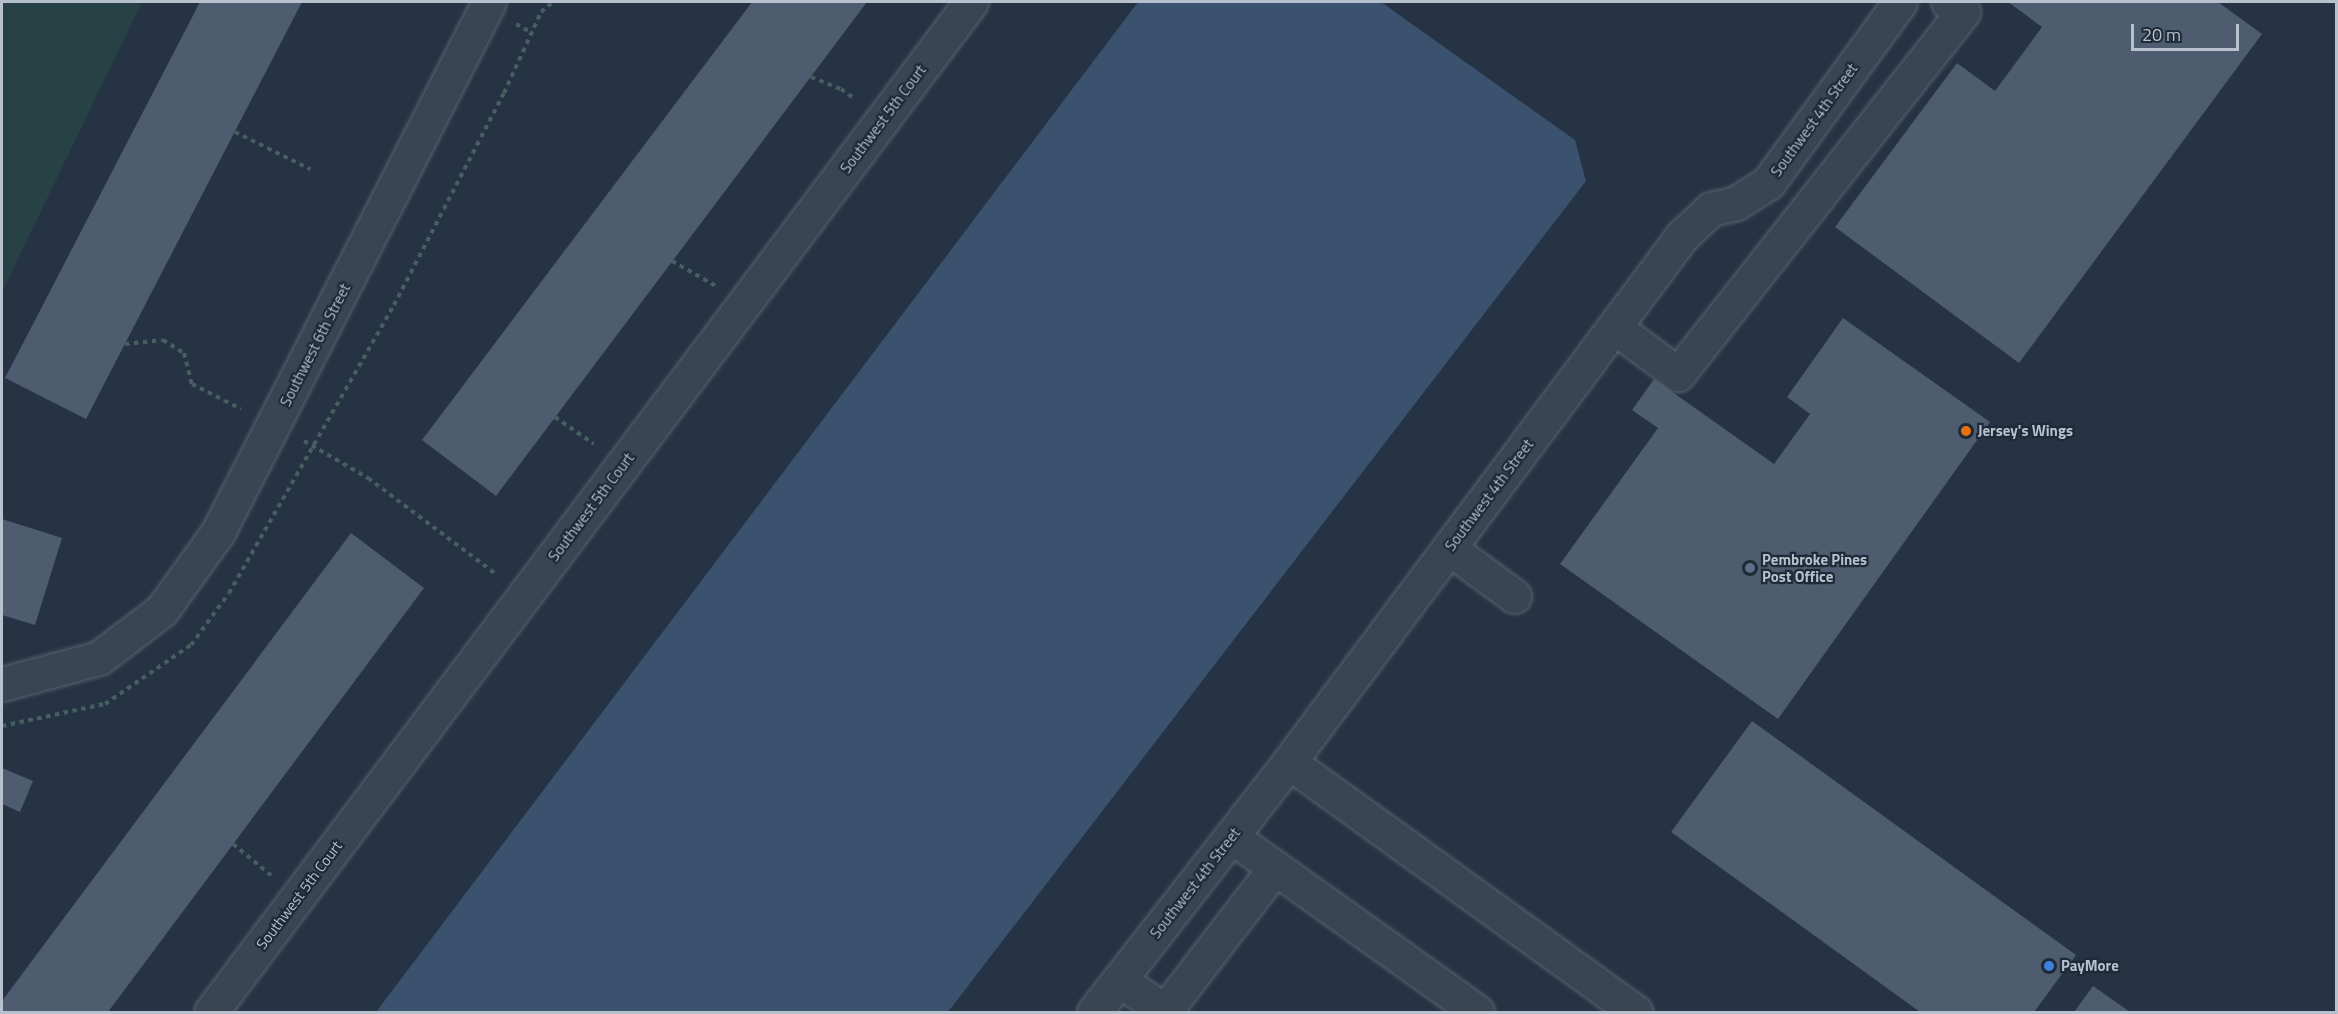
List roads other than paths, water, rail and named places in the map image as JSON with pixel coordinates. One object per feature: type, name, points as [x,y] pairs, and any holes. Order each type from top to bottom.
[{"type":"street","name":"Southwest 6th Street","points":[[2,684],[99,658],[162,610],[218,532],[489,2]]},
{"type":"street","name":"Southwest 5th Court","points":[[211,1012],[971,2]]},
{"type":"street","name":"Southwest 4th Street","points":[[1094,1012],[1289,762],[1682,236],[1711,209],[1736,203],[1768,183],[1900,2]]},
{"type":"street","points":[[1614,327],[1678,374],[1963,12],[1948,2]]},
{"type":"street","points":[[1449,548],[1514,596]]},
{"type":"street","points":[[1289,762],[1635,1012]]},
{"type":"street","points":[[1232,837],[1476,1012]]},
{"type":"street","points":[[1119,980],[1164,1012],[1275,868]]},
{"type":"water","points":[[1138,2],[1381,2],[1575,140],[1586,181],[948,1012],[376,1012]]},
{"type":"place","name":"Jersey's Wings","points":[[1966,431]]},
{"type":"place","name":"Pembroke Pines Post Office","points":[[1750,568]]},
{"type":"place","name":"PayMore","points":[[2049,966]]}]
